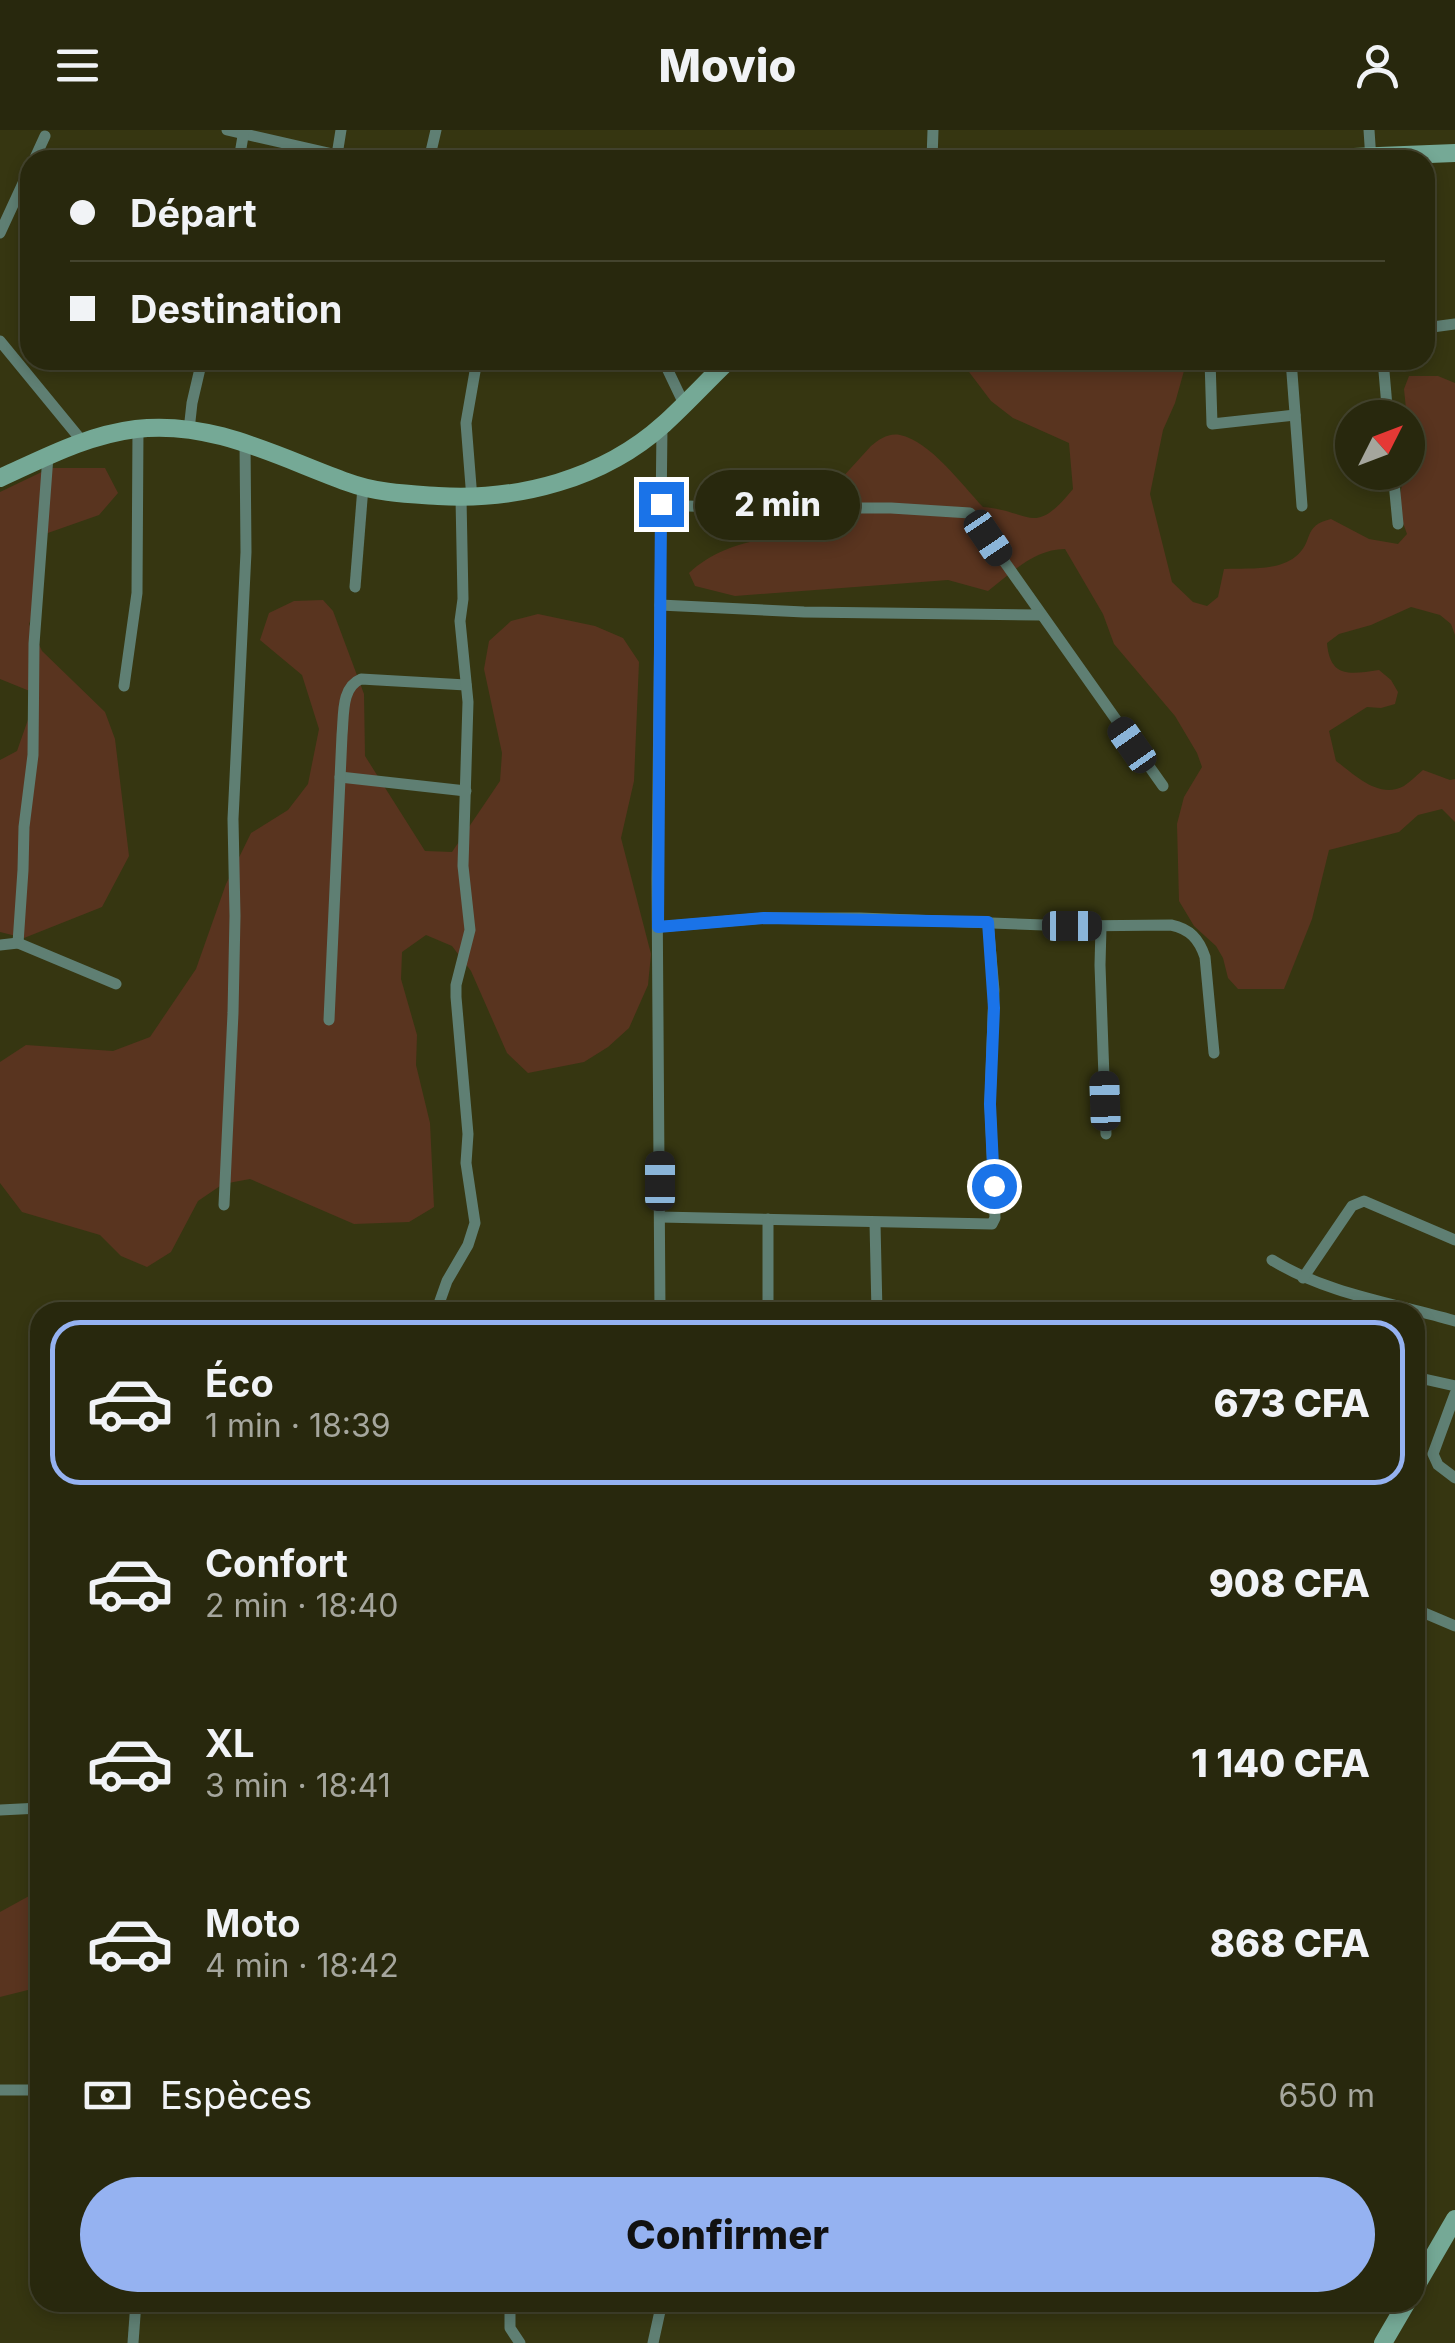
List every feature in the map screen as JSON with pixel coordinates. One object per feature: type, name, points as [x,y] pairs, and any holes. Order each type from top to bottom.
[{"type":"main road","points":[[0,478],[82,441],[138,429],[189,430],[245,442],[363,486],[399,494],[467,498],[560,482],[596,470],[662,426],[719,370]]},
{"type":"main road","points":[[1425,2271],[1455,2219]]},
{"type":"main road","points":[[1383,2343],[1400,2312]]},
{"type":"street","points":[[227,130],[317,150]]},
{"type":"street","points":[[39,150],[45,136]]},
{"type":"street","points":[[0,234],[20,190]]},
{"type":"street","points":[[0,342],[20,366]]},
{"type":"street","points":[[23,370],[82,441]]},
{"type":"street","points":[[189,430],[200,370]]},
{"type":"street","points":[[440,1302],[474,1234],[475,1224],[466,1163],[467,1121],[456,985],[470,930],[463,866],[466,685],[460,620],[467,498],[466,422],[475,370]]},
{"type":"street","points":[[668,370],[684,404]]},
{"type":"street","points":[[1210,370],[1212,424],[1295,415]]},
{"type":"street","points":[[1292,370],[1302,506]]},
{"type":"street","points":[[1384,370],[1386,400]]},
{"type":"street","points":[[660,1302],[662,426]]},
{"type":"street","points":[[124,686],[136,593],[138,429]]},
{"type":"street","points":[[224,1205],[234,974],[234,819],[246,552],[245,442]]},
{"type":"street","points":[[18,944],[24,827],[33,755],[34,644],[48,456]]},
{"type":"street","points":[[355,587],[363,486]]},
{"type":"street","points":[[1395,490],[1398,524]]},
{"type":"street","points":[[661,504],[970,513],[1163,786]]},
{"type":"street","points":[[660,605],[804,612],[1040,615]]},
{"type":"street","points":[[329,1020],[346,694],[356,679],[466,685]]},
{"type":"street","points":[[340,777],[466,791]]},
{"type":"street","points":[[658,927],[764,918],[1181,927],[1192,934],[1205,957],[1214,1054]]},
{"type":"street","points":[[660,1217],[989,1226],[994,1222],[990,1104],[994,1008],[988,922]]},
{"type":"street","points":[[1100,926],[1106,1134]]},
{"type":"street","points":[[0,945],[18,944],[116,984]]},
{"type":"street","points":[[1304,1278],[1358,1202],[1364,1201],[1455,1240]]},
{"type":"street","points":[[768,1219],[768,1302]]},
{"type":"street","points":[[876,1223],[877,1302]]},
{"type":"street","points":[[1272,1260],[1304,1278],[1383,1302]]},
{"type":"street","points":[[1425,1313],[1455,1321]]},
{"type":"street","points":[[1425,1379],[1455,1386]]},
{"type":"street","points":[[1455,1394],[1433,1454],[1438,1465],[1455,1478]]},
{"type":"street","points":[[1425,1612],[1455,1626]]},
{"type":"street","points":[[0,1810],[30,1808]]},
{"type":"street","points":[[0,2090],[30,2090]]},
{"type":"street","points":[[133,2343],[135,2312]]},
{"type":"street","points":[[510,2312],[510,2328],[520,2343]]},
{"type":"street","points":[[653,2343],[660,2312]]},
{"type":"shaded area","points":[[968,370],[1184,370],[1163,430],[1150,494],[1172,582],[1193,602],[1207,606],[1218,597],[1224,569],[1280,565],[1301,551],[1316,526],[1331,519],[1369,539],[1398,544],[1407,534],[1397,506],[1401,490],[1425,490],[1425,400],[1405,400],[1404,389],[1409,376],[1438,376],[1455,383],[1455,635],[1451,624],[1440,615],[1411,607],[1339,634],[1327,643],[1337,668],[1351,673],[1379,670],[1398,692],[1395,704],[1367,707],[1329,731],[1336,761],[1367,784],[1385,790],[1404,786],[1423,770],[1455,779],[1455,822],[1442,809],[1418,815],[1399,832],[1329,850],[1312,919],[1284,989],[1238,989],[1228,978],[1216,946],[1194,926],[1179,901],[1177,824],[1184,797],[1202,767],[1175,716],[1114,644],[1103,614],[1065,549],[1033,558],[988,591],[948,580],[735,596],[695,586],[689,573],[712,556],[749,542],[790,535],[871,446],[892,435],[923,446],[983,507],[1031,518],[1049,513],[1073,489],[1069,443],[1013,418],[991,401]]},
{"type":"shaded area","points":[[50,468],[105,468],[118,493],[99,515],[45,534],[40,592],[29,624],[42,651],[105,712],[115,739],[129,856],[102,907],[24,938],[0,932],[0,760],[17,751],[37,694],[0,679],[0,492]]},
{"type":"shaded area","points":[[323,600],[333,611],[364,694],[365,756],[425,851],[452,852],[500,781],[502,753],[484,669],[489,641],[511,621],[538,614],[595,626],[623,638],[639,662],[634,781],[621,838],[651,954],[648,985],[629,1028],[608,1047],[584,1062],[528,1073],[507,1053],[471,971],[452,946],[426,935],[402,952],[401,979],[417,1035],[416,1065],[430,1123],[434,1207],[409,1222],[354,1224],[250,1179],[223,1184],[198,1201],[171,1252],[147,1267],[121,1256],[100,1235],[22,1212],[0,1183],[0,1062],[26,1045],[113,1051],[150,1037],[196,969],[226,884],[251,833],[288,810],[308,784],[319,729],[302,675],[260,640],[269,613],[294,601]]},
{"type":"shaded area","points":[[30,1896],[30,1990],[0,1997],[0,1912]]},
{"type":"route","points":[[661,504],[658,927],[764,918],[988,922],[994,990],[990,1104],[994,1186]]}]
